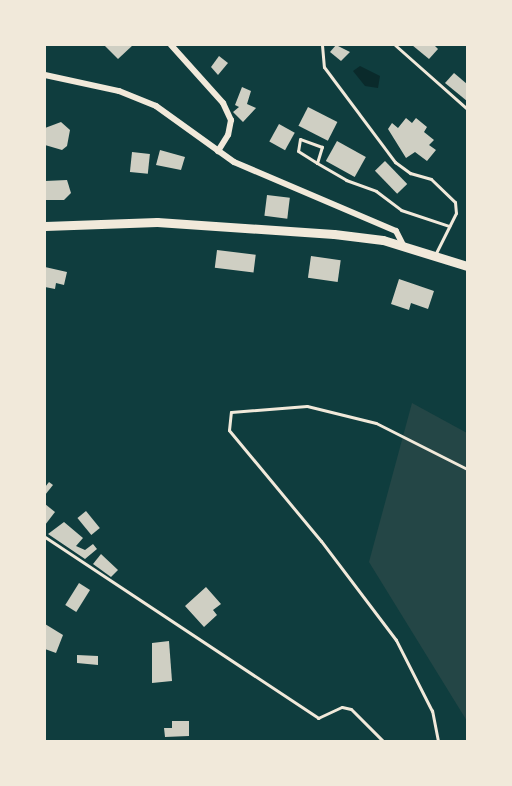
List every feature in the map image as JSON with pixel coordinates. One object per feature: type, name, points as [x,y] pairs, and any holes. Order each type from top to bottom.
[{"type":"main road","points":[[45,226],[216,224],[403,245],[467,266]]},
{"type":"street","points":[[171,45],[223,103],[231,120],[228,135],[218,151]]},
{"type":"street","points":[[45,75],[119,91],[156,106],[234,162],[396,231],[403,245]]},
{"type":"lane","points":[[322,45],[324,68],[396,162],[448,192],[456,213],[435,255]]},
{"type":"lane","points":[[395,45],[467,109]]},
{"type":"lane","points":[[317,163],[322,147],[300,139],[298,152],[346,180],[376,190],[401,210],[449,226]]},
{"type":"lane","points":[[45,537],[318,718],[342,707],[351,709],[383,741]]},
{"type":"path","points":[[438,741],[432,711],[396,640],[314,531],[229,430],[231,412],[307,406],[376,423],[467,469]]},
{"type":"shaded area","points":[[360,66],[380,76],[378,88],[365,86],[353,71]]},
{"type":"shaded area","points":[[412,403],[467,433],[467,721],[369,562]]},
{"type":"building","points":[[104,45],[133,45],[118,59]]},
{"type":"building","points":[[336,45],[350,52],[341,61],[330,52]]},
{"type":"building","points":[[412,45],[434,45],[438,49],[429,59]]},
{"type":"building","points":[[219,56],[228,63],[218,75],[211,67]]},
{"type":"building","points":[[454,73],[467,84],[467,101],[445,83]]},
{"type":"building","points":[[242,87],[251,91],[247,104],[256,108],[243,122],[233,112],[239,107],[235,105]]},
{"type":"building","points":[[308,107],[337,122],[328,141],[298,126]]},
{"type":"building","points":[[406,118],[412,123],[416,118],[427,127],[424,132],[434,140],[429,145],[436,150],[427,161],[415,152],[406,158],[388,129],[392,123],[398,128]]},
{"type":"building","points":[[61,122],[70,130],[67,146],[62,150],[45,145],[45,128]]},
{"type":"building","points":[[279,124],[295,133],[285,150],[269,141]]},
{"type":"building","points":[[337,141],[366,157],[355,177],[326,161]]},
{"type":"building","points":[[160,150],[185,157],[181,170],[156,165]]},
{"type":"building","points":[[132,152],[150,154],[148,174],[130,172]]},
{"type":"building","points":[[385,161],[407,184],[397,194],[375,171]]},
{"type":"building","points":[[67,180],[71,193],[64,200],[45,200],[45,181]]},
{"type":"building","points":[[267,195],[290,198],[287,219],[264,216]]},
{"type":"building","points":[[217,250],[256,255],[254,273],[215,268]]},
{"type":"building","points":[[311,256],[341,260],[338,282],[308,278]]},
{"type":"building","points":[[45,267],[67,272],[64,285],[56,283],[55,289],[45,287]]},
{"type":"building","points":[[399,279],[434,291],[428,309],[411,303],[409,310],[391,304]]},
{"type":"building","points":[[49,482],[53,485],[45,495],[45,487]]},
{"type":"building","points":[[45,504],[55,512],[45,525]]},
{"type":"building","points":[[86,511],[100,528],[91,535],[77,518]]},
{"type":"building","points":[[64,522],[83,538],[76,546],[85,550],[93,544],[97,549],[85,559],[48,534]]},
{"type":"building","points":[[101,554],[118,570],[111,577],[93,564]]},
{"type":"building","points":[[79,583],[90,590],[76,612],[65,605]]},
{"type":"building","points":[[206,587],[221,604],[213,610],[217,615],[204,627],[185,606]]},
{"type":"building","points":[[45,624],[63,635],[56,653],[45,649]]},
{"type":"building","points":[[169,641],[172,681],[152,683],[152,643]]},
{"type":"building","points":[[77,655],[98,656],[98,665],[77,663]]},
{"type":"building","points":[[172,721],[189,721],[189,736],[165,737],[164,728],[172,728]]}]
